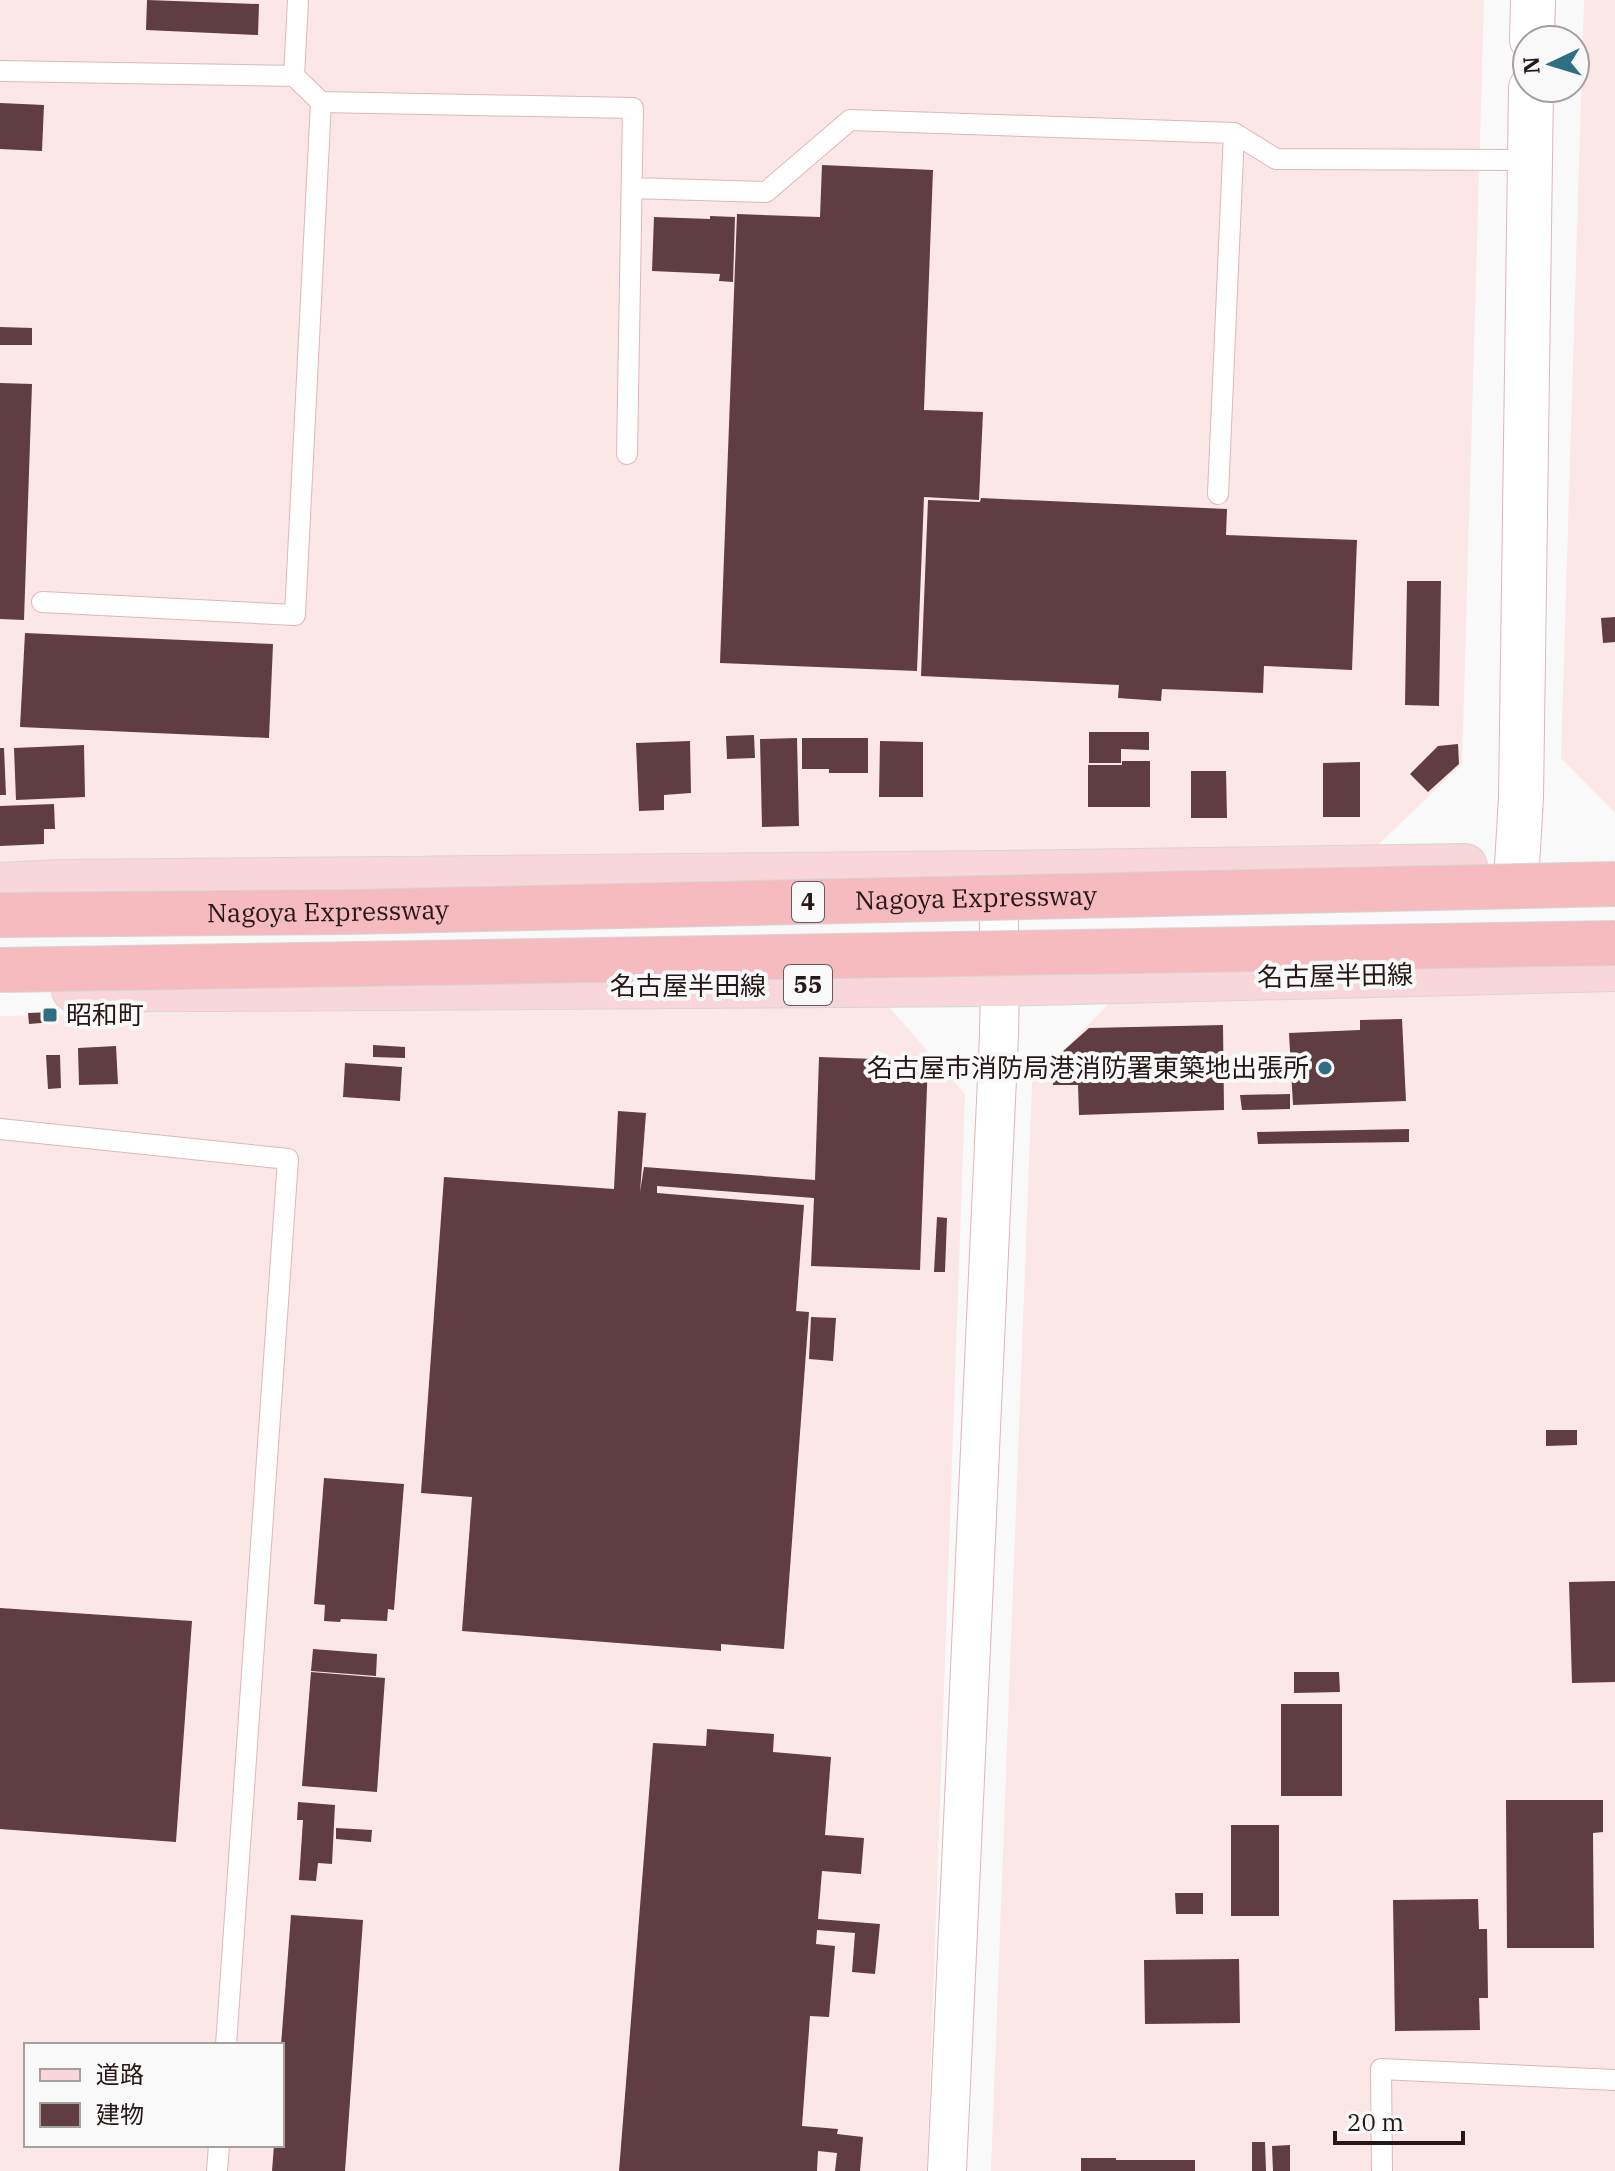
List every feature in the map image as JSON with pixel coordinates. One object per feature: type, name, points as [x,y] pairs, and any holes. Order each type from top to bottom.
[{"type":"highway","name":"Nagoya Expressway","points":[[0,915],[346,912],[1615,884]]},
{"type":"highway","name":"Nagoya Expressway","points":[[0,970],[1615,943]]},
{"type":"main road","points":[[0,885],[1615,863]]},
{"type":"main road","name":"名古屋半田線","points":[[0,991],[1000,984],[1615,969]]},
{"type":"street","points":[[1532,24],[1533,0]]},
{"type":"street","points":[[1517,865],[1522,782],[1531,104]]},
{"type":"street","points":[[947,2171],[1000,984],[998,873]]},
{"type":"lane","points":[[294,76],[298,0]]},
{"type":"lane","points":[[0,71],[294,76],[321,102],[633,108],[627,454]]},
{"type":"lane","points":[[42,602],[295,615],[321,102]]},
{"type":"lane","points":[[632,188],[766,192],[850,120],[1234,133],[1276,159],[1530,160]]},
{"type":"lane","points":[[1218,494],[1234,133]]},
{"type":"lane","points":[[0,1129],[288,1159],[226,2043]]},
{"type":"lane","points":[[1382,2171],[1381,2069],[1615,2080]]},
{"type":"lane","points":[[217,2171],[219,2147]]},
{"type":"shaded area","points":[[0,0],[1484,0],[1462,764],[1377,846],[443,858],[426,855],[0,865]]},
{"type":"shaded area","points":[[1584,0],[1615,0],[1615,813],[1561,758],[1581,104],[1591,104],[1591,24],[1583,24]]},
{"type":"shaded area","points":[[1615,992],[1615,2171],[991,2171],[1032,1083],[1114,998]]},
{"type":"shaded area","points":[[884,1001],[965,1094],[927,2171],[0,2171],[0,1016]]},
{"type":"building","points":[[147,0],[259,4],[258,35],[146,30]]},
{"type":"building","points":[[0,103],[44,105],[42,151],[0,149]]},
{"type":"building","points":[[822,165],[933,170],[924,410],[983,412],[979,500],[924,497],[917,671],[720,663],[737,214],[820,217]]},
{"type":"building","points":[[710,216],[735,217],[733,282],[719,281],[720,274],[652,271],[654,217],[710,219]]},
{"type":"building","points":[[0,327],[32,328],[32,345],[0,345]]},
{"type":"building","points":[[0,383],[32,384],[24,620],[0,619]]},
{"type":"building","points":[[981,498],[1227,509],[1226,535],[1357,540],[1352,670],[1264,666],[1263,693],[1162,689],[1161,701],[1118,698],[1119,685],[921,676],[928,500],[980,502]]},
{"type":"building","points":[[1407,581],[1441,581],[1439,706],[1405,705]]},
{"type":"building","points":[[1615,617],[1615,642],[1603,643],[1601,618]]},
{"type":"building","points":[[25,633],[273,644],[269,738],[20,727]]},
{"type":"building","points":[[1089,732],[1149,732],[1149,750],[1121,749],[1121,763],[1089,763]]},
{"type":"building","points":[[754,735],[755,758],[727,759],[726,736]]},
{"type":"building","points":[[797,738],[799,826],[762,827],[760,739]]},
{"type":"building","points":[[802,738],[868,738],[868,773],[802,769]]},
{"type":"building","points":[[690,741],[691,793],[664,795],[664,810],[639,811],[636,743]]},
{"type":"building","points":[[880,741],[923,742],[923,797],[879,797]]},
{"type":"building","points":[[1458,744],[1459,764],[1428,792],[1410,774],[1438,746]]},
{"type":"building","points":[[84,745],[85,797],[16,800],[14,748]]},
{"type":"building","points":[[0,748],[4,748],[6,795],[0,795]]},
{"type":"building","points":[[1122,761],[1150,761],[1150,807],[1088,807],[1088,765],[1122,765]]},
{"type":"building","points":[[1360,762],[1360,817],[1323,817],[1323,763]]},
{"type":"building","points":[[1191,771],[1226,771],[1227,818],[1191,818]]},
{"type":"building","points":[[54,804],[55,829],[44,829],[44,844],[0,846],[0,806]]},
{"type":"building","points":[[53,1012],[53,1022],[29,1024],[28,1013]]},
{"type":"building","points":[[1402,1019],[1406,1101],[1293,1105],[1289,1033],[1360,1030],[1360,1020]]},
{"type":"building","points":[[1223,1025],[1224,1110],[1079,1115],[1078,1085],[1053,1085],[1052,1061],[1089,1028]]},
{"type":"building","points":[[373,1045],[405,1047],[405,1058],[373,1057]]},
{"type":"building","points":[[116,1046],[118,1084],[79,1085],[78,1048]]},
{"type":"building","points":[[46,1055],[60,1055],[61,1088],[48,1089]]},
{"type":"building","points":[[819,1057],[928,1061],[920,1270],[811,1266],[814,1198],[657,1186],[657,1193],[804,1205],[796,1311],[809,1312],[784,1649],[721,1644],[721,1651],[462,1631],[472,1497],[421,1493],[444,1177],[614,1189],[618,1111],[646,1113],[640,1192],[644,1167],[815,1180]]},
{"type":"building","points":[[345,1063],[402,1067],[400,1101],[343,1097]]},
{"type":"building","points":[[1290,1094],[1290,1109],[1242,1110],[1240,1095]]},
{"type":"building","points":[[1409,1129],[1409,1142],[1258,1144],[1257,1132]]},
{"type":"building","points":[[937,1217],[947,1218],[945,1272],[934,1272]]},
{"type":"building","points":[[811,1317],[836,1318],[833,1361],[809,1359]]},
{"type":"building","points":[[1546,1430],[1577,1430],[1577,1445],[1546,1446]]},
{"type":"building","points":[[324,1478],[404,1484],[394,1610],[388,1609],[387,1621],[324,1621],[325,1605],[314,1604]]},
{"type":"building","points":[[1615,1581],[1615,1682],[1572,1683],[1569,1582]]},
{"type":"building","points":[[0,1608],[192,1621],[176,1842],[0,1829]]},
{"type":"building","points":[[313,1649],[377,1654],[376,1676],[311,1671]]},
{"type":"building","points":[[311,1672],[385,1678],[377,1792],[302,1786]]},
{"type":"building","points":[[1294,1672],[1339,1672],[1340,1692],[1294,1693]]},
{"type":"building","points":[[1281,1704],[1342,1704],[1342,1796],[1281,1796]]},
{"type":"building","points":[[707,1729],[774,1734],[773,1752],[831,1757],[825,1835],[864,1838],[861,1874],[822,1871],[818,1919],[880,1924],[875,1974],[852,1972],[855,1933],[817,1930],[816,1944],[835,1946],[829,2017],[810,2016],[802,2126],[838,2129],[837,2134],[863,2137],[860,2171],[835,2171],[837,2153],[818,2151],[817,2171],[619,2171],[653,1743],[706,1746]]},
{"type":"building","points":[[1506,1800],[1603,1800],[1603,1832],[1593,1833],[1594,1948],[1507,1948]]},
{"type":"building","points":[[298,1802],[335,1805],[332,1864],[318,1863],[316,1881],[299,1880],[303,1820],[297,1820]]},
{"type":"building","points":[[1231,1825],[1279,1825],[1279,1916],[1231,1916]]},
{"type":"building","points":[[336,1828],[372,1830],[371,1842],[336,1839]]},
{"type":"building","points":[[1175,1893],[1203,1893],[1203,1914],[1176,1914]]},
{"type":"building","points":[[1478,1899],[1479,1929],[1487,1929],[1488,1998],[1479,1998],[1480,2030],[1395,2031],[1393,1900]]},
{"type":"building","points":[[291,1915],[363,1920],[345,2171],[272,2171],[274,2147],[284,2147],[284,2043],[281,2043]]},
{"type":"building","points":[[1239,1959],[1240,2023],[1145,2024],[1144,1960]]},
{"type":"building","points":[[1252,2142],[1265,2142],[1266,2171],[1252,2171]]},
{"type":"building","points":[[1290,2145],[1290,2171],[1273,2171],[1272,2146]]},
{"type":"building","points":[[1081,2158],[1195,2160],[1195,2171],[1081,2171]]},
{"type":"place","name":"昭和町","points":[[50,1015]]},
{"type":"place","name":"名古屋市消防局港消防署東築地出張所","points":[[1325,1068]]}]
